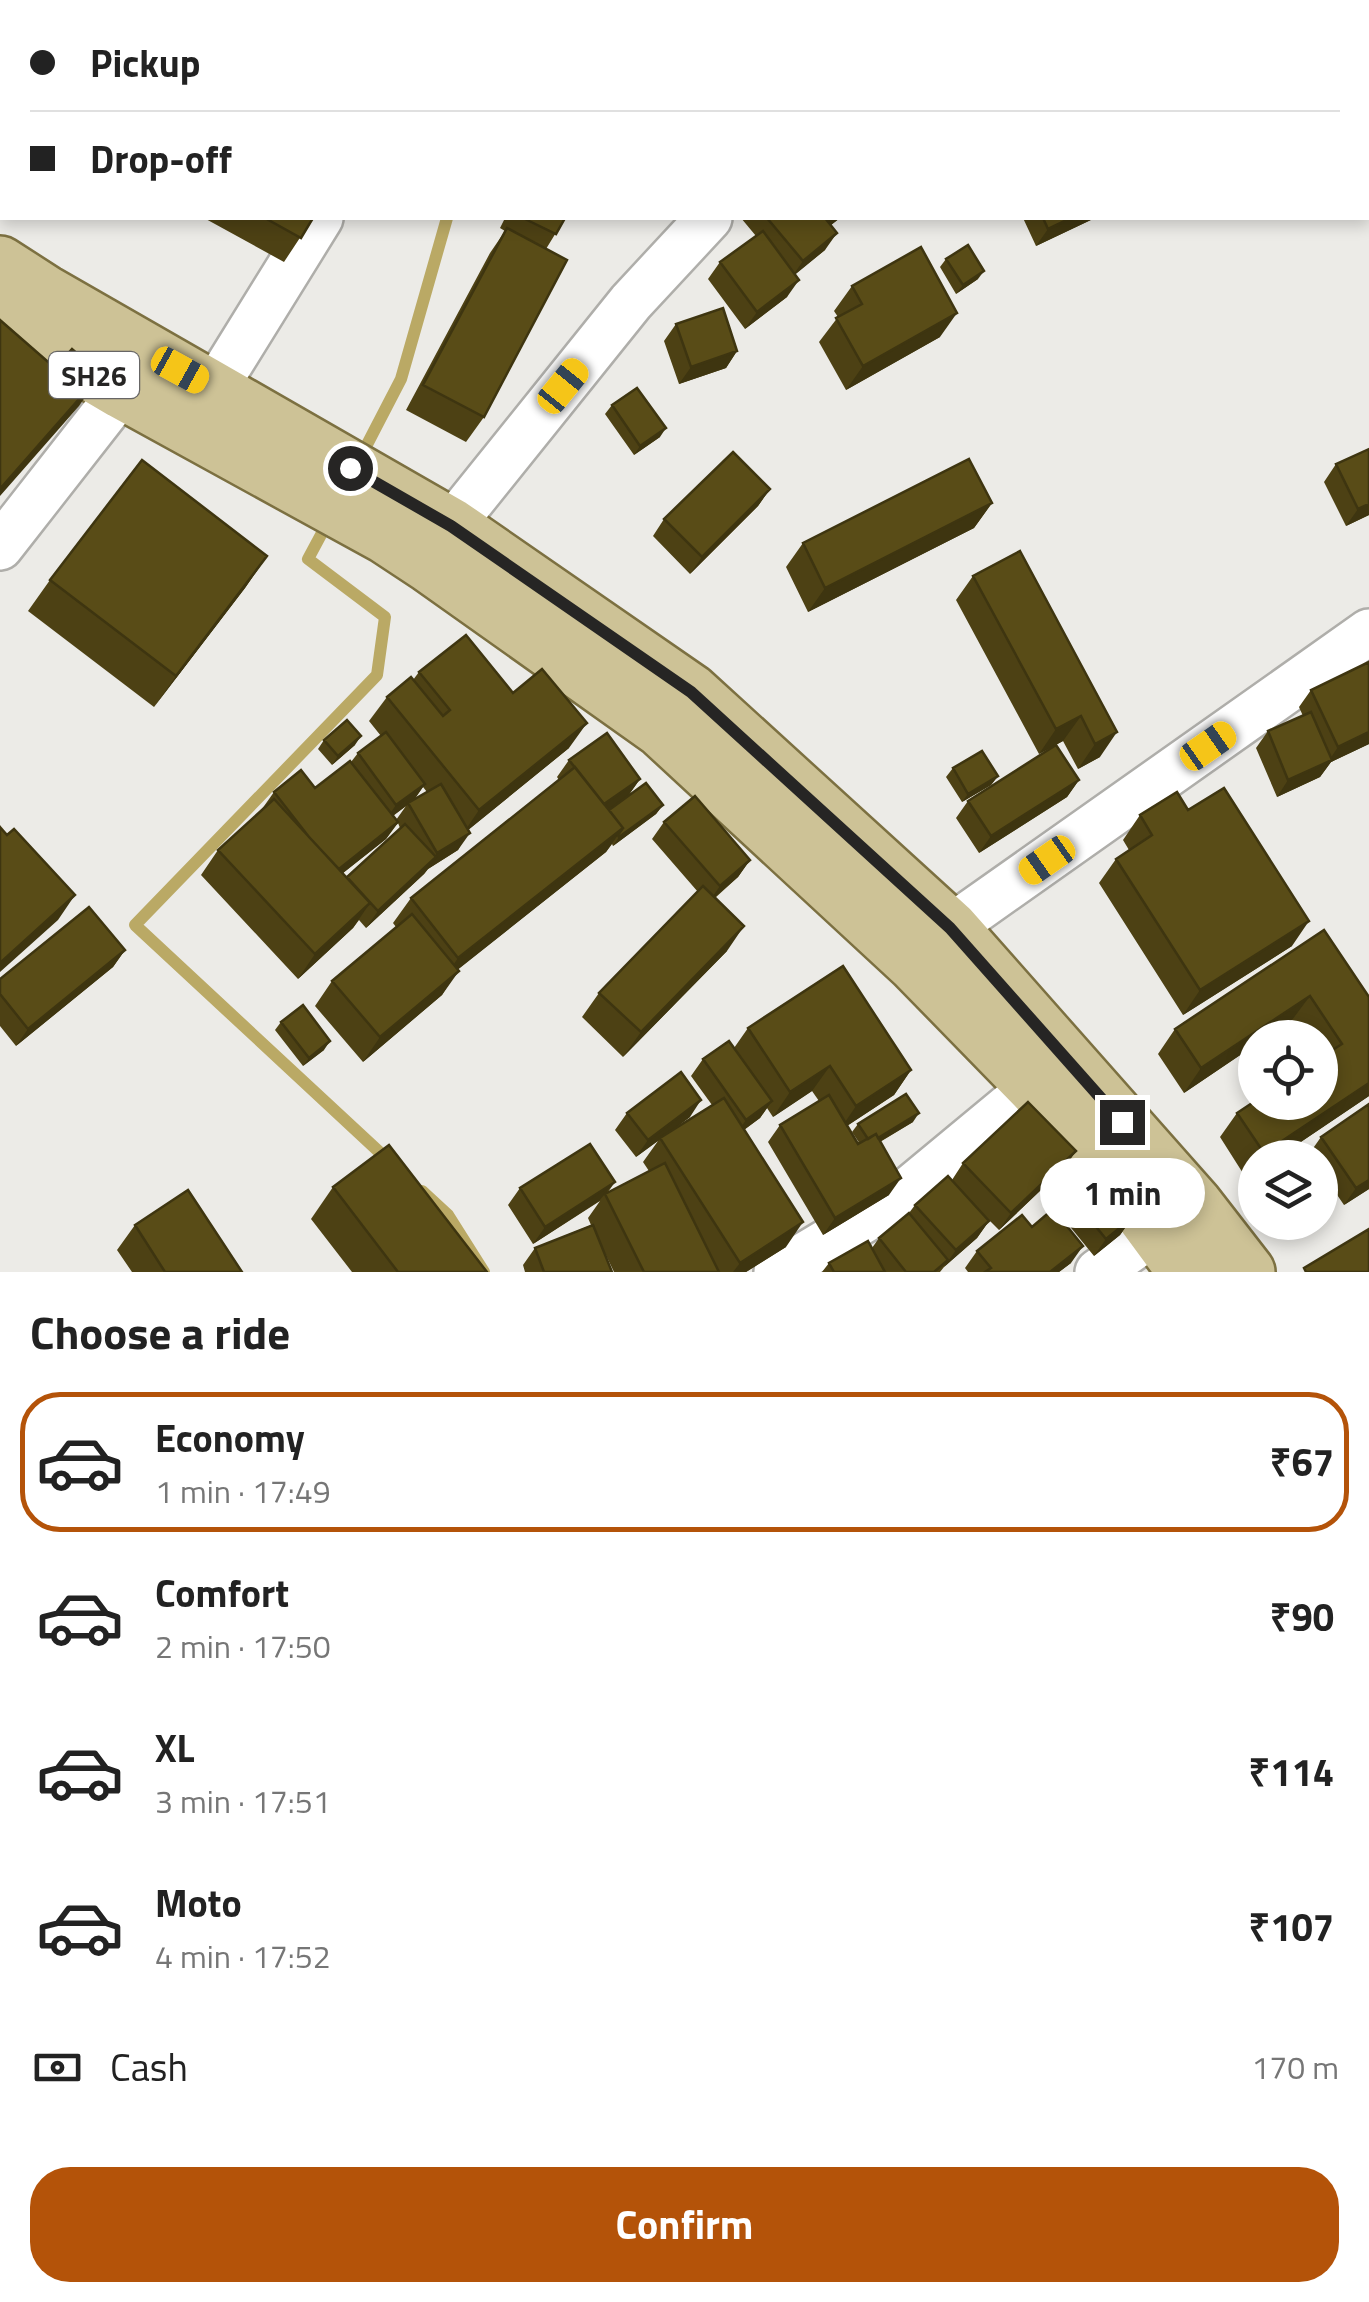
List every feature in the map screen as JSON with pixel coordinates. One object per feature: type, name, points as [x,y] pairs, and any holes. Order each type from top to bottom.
[{"type":"main road","name":"SH26","points":[[0,264],[222,420],[691,692],[950,928],[1179,1236]]},
{"type":"main road","name":"SH26","points":[[0,319],[122,391],[222,420]]},
{"type":"main road","name":"SH26","points":[[421,533],[661,729],[915,964],[1179,1236],[1247,1272]]},
{"type":"street","points":[[222,420],[319,220]]},
{"type":"street","points":[[421,533],[707,220]]},
{"type":"street","points":[[0,548],[122,391]]},
{"type":"street","points":[[950,928],[1369,632]]},
{"type":"street","points":[[777,1272],[894,1202],[1034,1086]]},
{"type":"street","points":[[1098,1272],[1179,1236]]},
{"type":"building","points":[[269,220],[312,220],[301,238]]},
{"type":"building","points":[[527,220],[564,220],[556,234]]},
{"type":"building","points":[[769,220],[827,220],[837,233],[803,261]]},
{"type":"building","points":[[1044,220],[1067,220],[1048,229]]},
{"type":"building","points":[[507,228],[567,260],[484,417],[423,385]]},
{"type":"building","points":[[763,231],[799,280],[757,312],[720,262]]},
{"type":"building","points":[[968,245],[984,271],[963,285],[946,259]]},
{"type":"building","points":[[921,247],[957,313],[863,366],[836,318],[862,304],[852,286]]},
{"type":"building","points":[[723,308],[737,351],[691,367],[676,324]]},
{"type":"building","points":[[0,320],[55,368],[72,349],[101,374],[0,489]]},
{"type":"building","points":[[637,388],[666,428],[640,446],[612,405]]},
{"type":"building","points":[[1369,449],[1369,504],[1358,509],[1336,464]]},
{"type":"building","points":[[733,452],[770,489],[702,557],[664,519]]},
{"type":"building","points":[[969,459],[992,503],[825,588],[803,543]]},
{"type":"building","points":[[142,460],[267,556],[176,676],[50,580]]},
{"type":"building","points":[[1020,551],[1117,732],[1095,744],[1081,716],[1056,729],[973,576]]},
{"type":"building","points":[[466,635],[513,693],[542,669],[587,723],[479,810],[387,697],[411,677],[443,716],[450,710],[419,672]]},
{"type":"building","points":[[1369,662],[1369,732],[1338,747],[1311,690]]},
{"type":"building","points":[[1311,712],[1332,760],[1288,780],[1268,731]]},
{"type":"building","points":[[347,720],[361,736],[338,756],[324,740]]},
{"type":"building","points":[[386,732],[425,784],[396,805],[358,753]]},
{"type":"building","points":[[607,733],[640,779],[604,804],[569,760]]},
{"type":"building","points":[[1056,745],[1079,780],[991,836],[968,801]]},
{"type":"building","points":[[982,751],[998,776],[968,794],[953,768]]},
{"type":"building","points":[[350,761],[398,822],[339,869],[274,792],[301,770],[315,788]]},
{"type":"building","points":[[575,767],[623,828],[458,958],[411,898]]},
{"type":"building","points":[[646,783],[663,805],[619,837],[623,828],[609,810]]},
{"type":"building","points":[[441,784],[470,833],[437,853],[408,803]]},
{"type":"building","points":[[1224,788],[1309,921],[1200,990],[1116,859],[1152,835],[1140,815],[1177,792],[1188,810]]},
{"type":"building","points":[[695,796],[750,860],[720,886],[664,822]]},
{"type":"building","points":[[274,799],[370,903],[315,954],[218,850]]},
{"type":"building","points":[[405,824],[436,857],[378,911],[347,877]]},
{"type":"building","points":[[0,827],[7,835],[14,829],[75,895],[0,963]]},
{"type":"building","points":[[703,886],[744,926],[641,1032],[599,993]]},
{"type":"building","points":[[89,907],[125,950],[28,1029],[0,994],[0,979]]},
{"type":"building","points":[[412,914],[459,971],[380,1037],[332,981]]},
{"type":"building","points":[[1324,930],[1369,997],[1369,1083],[1338,1104],[1338,1047],[1342,1044],[1338,1020],[1326,1020],[1310,996],[1274,1020],[1238,1020],[1238,1044],[1201,1068],[1175,1029]]},
{"type":"building","points":[[843,966],[911,1070],[856,1106],[830,1066],[790,1092],[748,1028]]},
{"type":"building","points":[[303,1005],[330,1041],[309,1058],[281,1022]]},
{"type":"building","points":[[729,1041],[772,1101],[746,1120],[703,1059]]},
{"type":"building","points":[[681,1072],[701,1100],[648,1140],[627,1113]]},
{"type":"building","points":[[906,1094],[919,1113],[878,1138],[876,1134],[868,1139],[858,1124]]},
{"type":"building","points":[[829,1095],[858,1144],[876,1134],[901,1178],[835,1218],[780,1125]]},
{"type":"building","points":[[724,1098],[803,1222],[740,1263],[660,1138]]},
{"type":"building","points":[[1028,1102],[1076,1151],[1011,1213],[963,1163]]},
{"type":"building","points":[[1369,1104],[1369,1180],[1356,1188],[1338,1162],[1338,1140],[1321,1137]]},
{"type":"building","points":[[1242,1120],[1314,1120],[1284,1140],[1255,1140]]},
{"type":"building","points":[[590,1144],[615,1182],[545,1227],[520,1188]]},
{"type":"building","points":[[389,1145],[487,1272],[398,1272],[333,1187]]},
{"type":"building","points":[[665,1163],[719,1272],[644,1272],[605,1194]]},
{"type":"building","points":[[1087,1164],[1132,1218],[1106,1239],[1062,1185]]},
{"type":"building","points":[[948,1176],[989,1221],[956,1250],[915,1205]]},
{"type":"building","points":[[188,1190],[242,1272],[165,1272],[135,1225]]},
{"type":"building","points":[[1053,1209],[1083,1246],[1050,1272],[985,1272],[991,1268],[977,1251],[1022,1215],[1032,1227]]},
{"type":"building","points":[[909,1213],[948,1260],[934,1272],[906,1272],[879,1238]]},
{"type":"building","points":[[593,1225],[612,1272],[544,1272],[535,1248]]},
{"type":"building","points":[[1369,1229],[1369,1272],[1306,1272],[1304,1268]]},
{"type":"building","points":[[868,1241],[885,1272],[834,1272],[829,1263]]},
{"type":"waterway","points":[[359,460],[401,379],[446,220]]},
{"type":"waterway","points":[[330,518],[308,559],[385,617],[377,675],[135,925],[389,1161]]},
{"type":"waterway","points":[[422,1191],[448,1215],[484,1272]]},
{"type":"route","points":[[350,468],[451,526],[691,692],[950,928],[1122,1122]]}]
